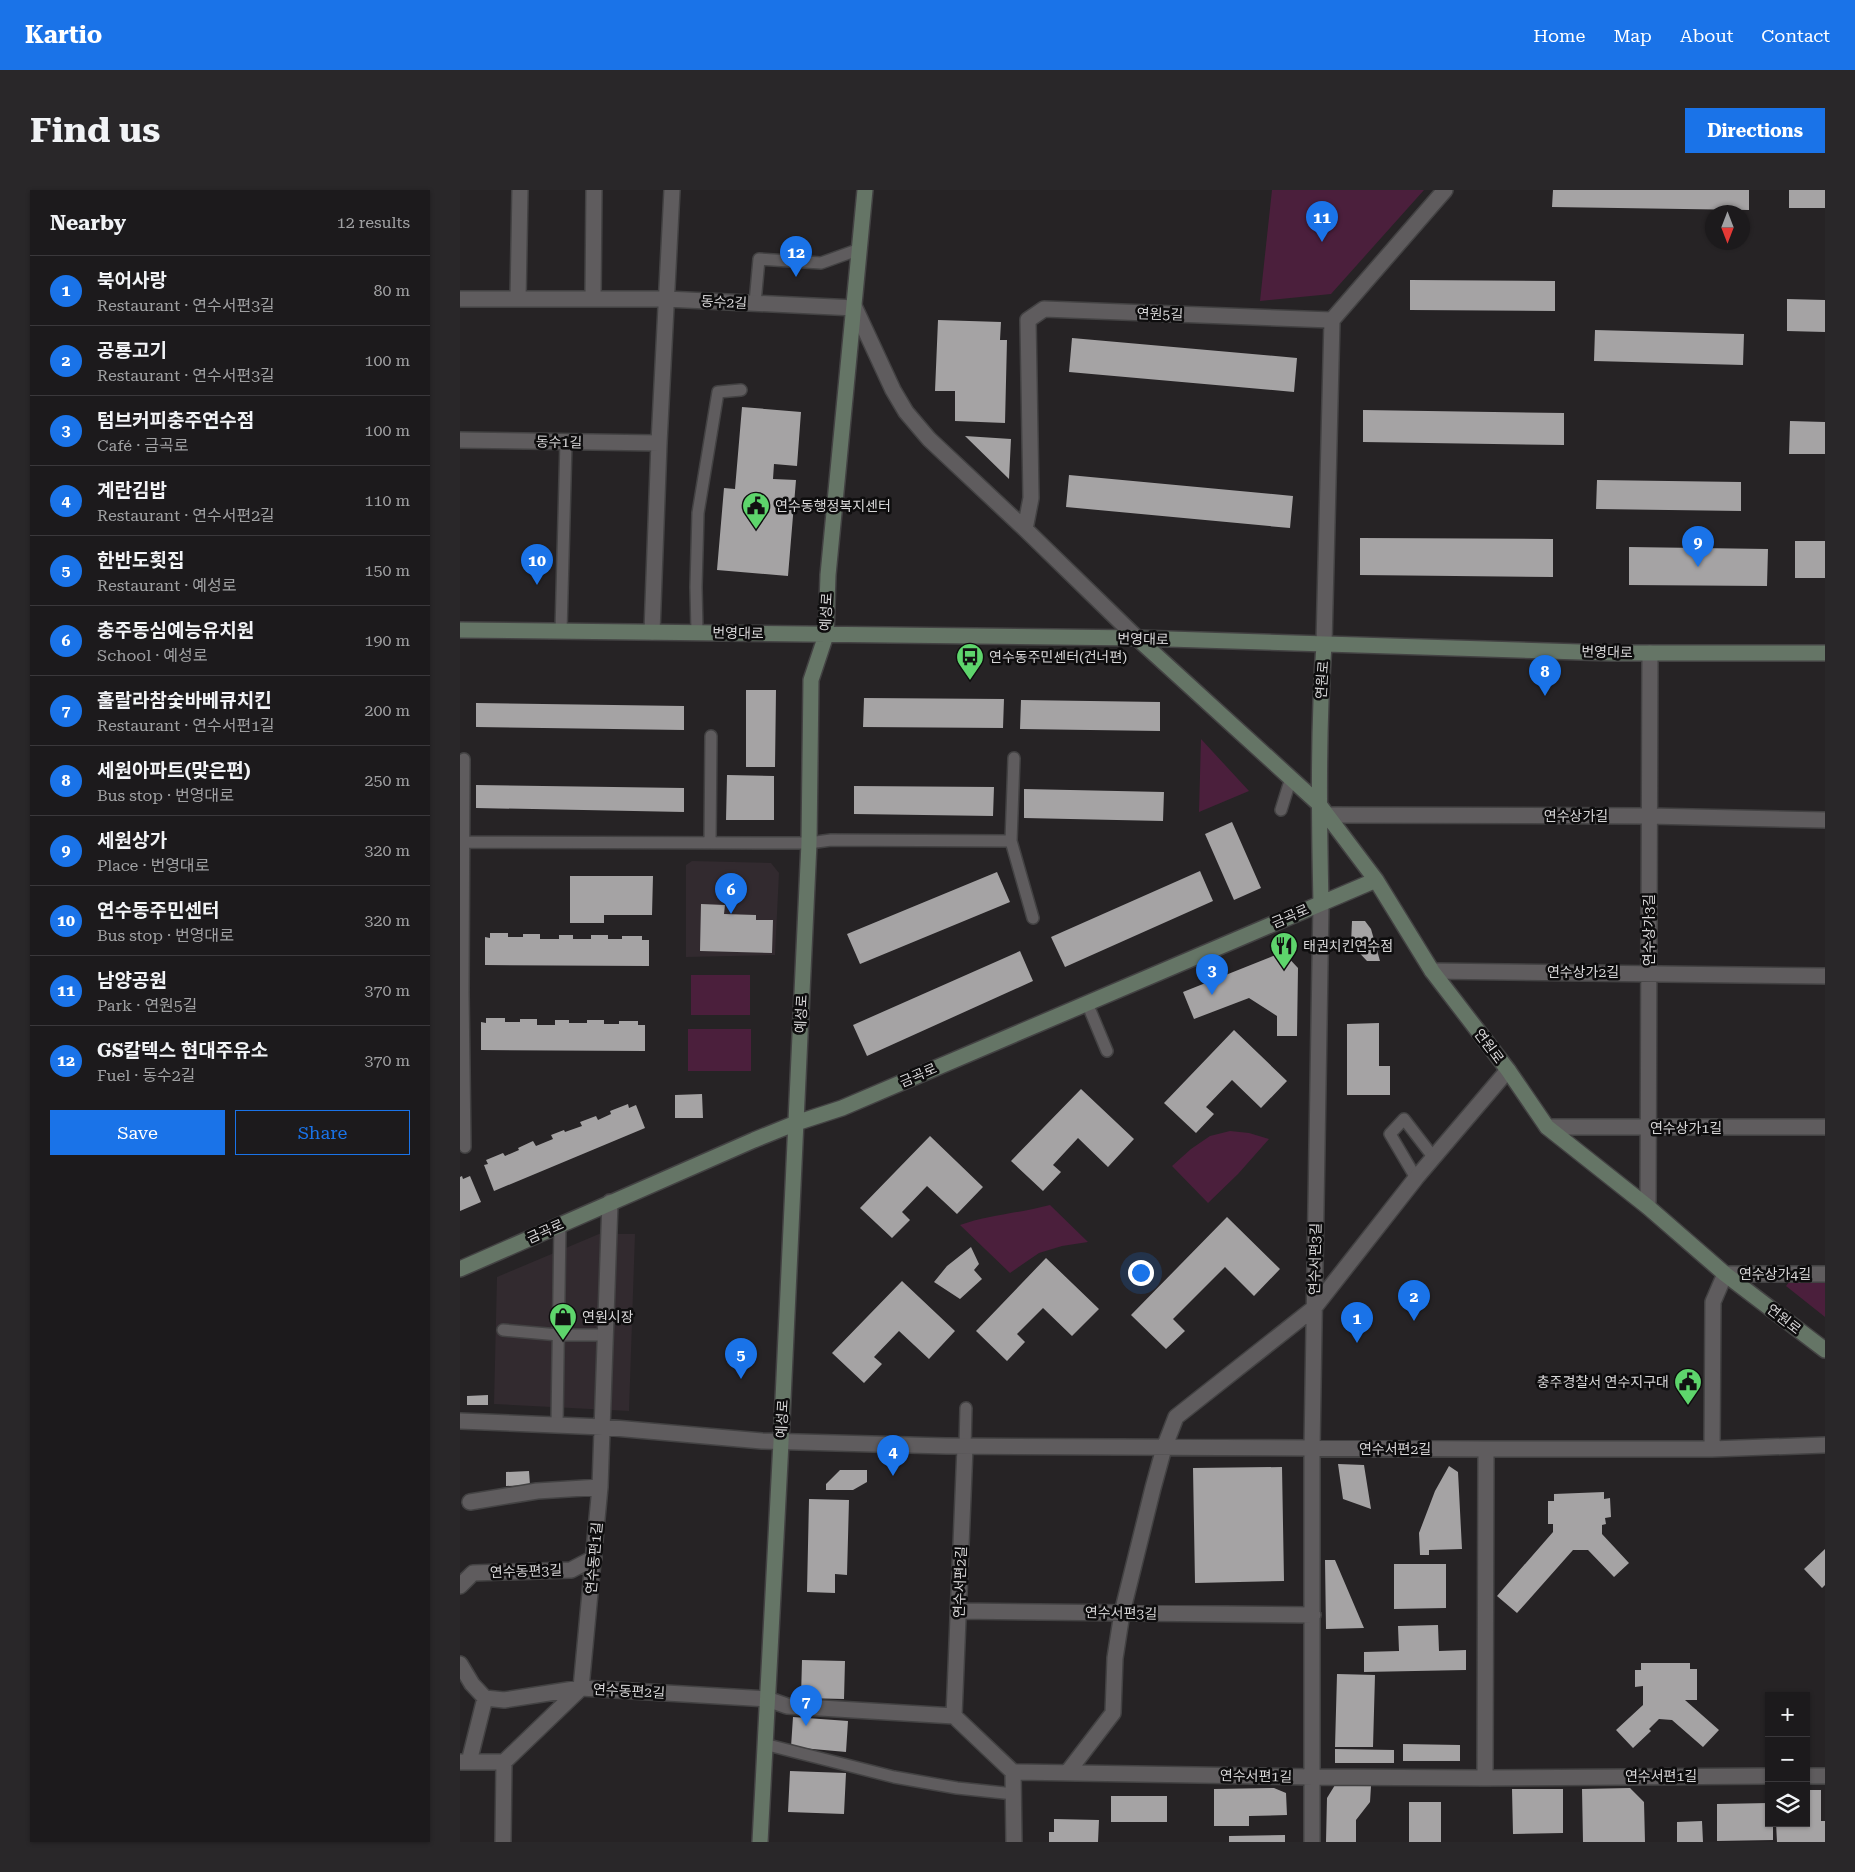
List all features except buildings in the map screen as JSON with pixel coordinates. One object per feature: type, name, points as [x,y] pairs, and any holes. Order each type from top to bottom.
[{"type":"street","points":[[518,299],[520,190]]},
{"type":"street","points":[[592,299],[594,190]]},
{"type":"street","points":[[652,632],[659,443],[672,190]]},
{"type":"street","name":"예성로","points":[[760,1842],[809,843],[811,680],[826,635],[828,575],[865,190]]},
{"type":"street","points":[[1324,644],[1332,320],[1445,190]]},
{"type":"street","name":"동수2길","points":[[460,299],[666,299],[854,308]]},
{"type":"street","points":[[854,308],[893,390],[906,412],[928,440],[1025,529],[1137,638],[1323,809],[1321,903]]},
{"type":"street","name":"연원5길","points":[[1025,529],[1031,498],[1028,320],[1044,309],[1332,320]]},
{"type":"street","name":"동수1길","points":[[460,440],[659,443]]},
{"type":"street","name":"번영대로","points":[[460,630],[1137,638],[1650,653],[1825,653]]},
{"type":"street","name":"연원로","points":[[1324,644],[1320,698],[1323,809],[1376,880],[1432,971],[1508,1070],[1547,1127],[1648,1207],[1725,1274],[1825,1350]]},
{"type":"street","name":"연수상가3길","points":[[1648,1207],[1650,1128],[1650,653]]},
{"type":"street","name":"연수상가길","points":[[1323,809],[1825,820]]},
{"type":"street","name":"금곡로","points":[[460,1269],[610,1202],[796,1123],[842,1108],[1376,880]]},
{"type":"street","name":"연수서편3길","points":[[1312,1842],[1312,1448],[1321,903]]},
{"type":"street","name":"연수상가2길","points":[[1432,971],[1825,976]]},
{"type":"street","points":[[1067,1773],[1113,1713],[1115,1658],[1122,1613],[1164,1448],[1176,1417],[1314,1308],[1416,1178],[1508,1070]]},
{"type":"street","name":"연수상가1길","points":[[1547,1127],[1825,1127]]},
{"type":"street","name":"연수동편1길","points":[[581,1688],[600,1487],[610,1202]]},
{"type":"street","points":[[1712,1449],[1713,1302],[1725,1274]]},
{"type":"street","name":"연수상가4길","points":[[1725,1274],[1825,1274]]},
{"type":"street","points":[[460,1421],[603,1427],[781,1442]]},
{"type":"street","name":"연수서편2길","points":[[781,1442],[965,1447],[1486,1449],[1712,1449],[1825,1445]]},
{"type":"street","name":"연수서편2길","points":[[954,1716],[965,1447]]},
{"type":"street","points":[[1485,1778],[1486,1449]]},
{"type":"street","points":[[470,1502],[536,1491],[600,1487]]},
{"type":"street","name":"연수동편3길","points":[[460,1586],[474,1573],[571,1570],[594,1558]]},
{"type":"street","name":"연수서편3길","points":[[959,1611],[1313,1614]]},
{"type":"street","points":[[460,1664],[472,1684],[485,1698],[504,1700],[581,1688]]},
{"type":"street","name":"연수동편2길","points":[[504,1762],[581,1688],[767,1698]]},
{"type":"street","points":[[485,1698],[465,1762],[504,1762],[503,1842]]},
{"type":"street","points":[[767,1698],[787,1706],[954,1716],[1013,1772],[1014,1842]]},
{"type":"street","name":"연수서편1길","points":[[1013,1772],[1313,1778],[1765,1776]]},
{"type":"street","points":[[1810,1776],[1825,1776]]},
{"type":"lane","points":[[755,303],[758,259],[821,263],[860,249]]},
{"type":"lane","points":[[697,632],[698,513],[718,392],[740,390]]},
{"type":"lane","points":[[561,631],[566,442]]},
{"type":"lane","points":[[710,843],[711,736]]},
{"type":"lane","points":[[1014,758],[1011,841],[1034,918]]},
{"type":"lane","points":[[464,759],[462,842],[465,1147]]},
{"type":"lane","points":[[1281,810],[1291,778]]},
{"type":"lane","points":[[462,842],[809,843],[831,840],[1011,841]]},
{"type":"lane","points":[[1087,1003],[1107,1051]]},
{"type":"lane","points":[[1416,1178],[1390,1134],[1404,1119],[1434,1158]]},
{"type":"lane","points":[[557,1424],[560,1224]]},
{"type":"lane","points":[[503,1330],[559,1335],[606,1335]]},
{"type":"lane","points":[[965,1447],[966,1408]]},
{"type":"lane","points":[[764,1744],[894,1777],[957,1788],[1014,1794]]},
{"type":"shaded area","points":[[1272,190],[1424,190],[1331,294],[1260,301]]},
{"type":"shaded area","points":[[1201,739],[1249,791],[1199,812]]},
{"type":"shaded area","points":[[692,861],[771,863],[779,873],[775,955],[686,957],[686,865]]},
{"type":"shaded area","points":[[691,975],[750,975],[750,1015],[691,1015]]},
{"type":"shaded area","points":[[688,1029],[751,1029],[751,1071],[688,1071]]},
{"type":"shaded area","points":[[1230,1131],[1249,1133],[1269,1139],[1238,1174],[1208,1203],[1172,1166],[1191,1149],[1210,1136]]},
{"type":"shaded area","points":[[1050,1205],[1088,1242],[1062,1246],[1039,1253],[1010,1273],[960,1225],[982,1219]]},
{"type":"shaded area","name":"연원시장","points":[[599,1234],[635,1234],[629,1411],[494,1404],[497,1277]]},
{"type":"shaded area","points":[[1790,1281],[1825,1281],[1825,1317],[1786,1286]]},
{"type":"place","name":"남양공원","points":[[1322,242]]},
{"type":"place","name":"GS칼텍스 현대주유소","points":[[796,277]]},
{"type":"place","name":"연수동행정복지센터","points":[[756,530]]},
{"type":"place","name":"세원상가","points":[[1698,567]]},
{"type":"place","name":"연수동주민센터","points":[[537,585]]},
{"type":"place","name":"연수동주민센터(건너편)","points":[[970,681]]},
{"type":"place","name":"세원아파트(맞은편)","points":[[1545,696]]},
{"type":"place","name":"충주동심예능유치원","points":[[731,914]]},
{"type":"place","name":"태권치킨연수점","points":[[1284,970]]},
{"type":"place","name":"텀브커피충주연수점","points":[[1212,995]]},
{"type":"place","name":"공룡고기","points":[[1414,1321]]},
{"type":"place","name":"연원시장","points":[[563,1341]]},
{"type":"place","name":"북어사랑","points":[[1357,1343]]},
{"type":"place","name":"한반도횟집","points":[[741,1379]]},
{"type":"place","name":"충주경찰서 연수지구대","points":[[1688,1406]]},
{"type":"place","name":"계란김밥","points":[[893,1476]]},
{"type":"place","name":"훌랄라참숯바베큐치킨","points":[[806,1726]]}]
